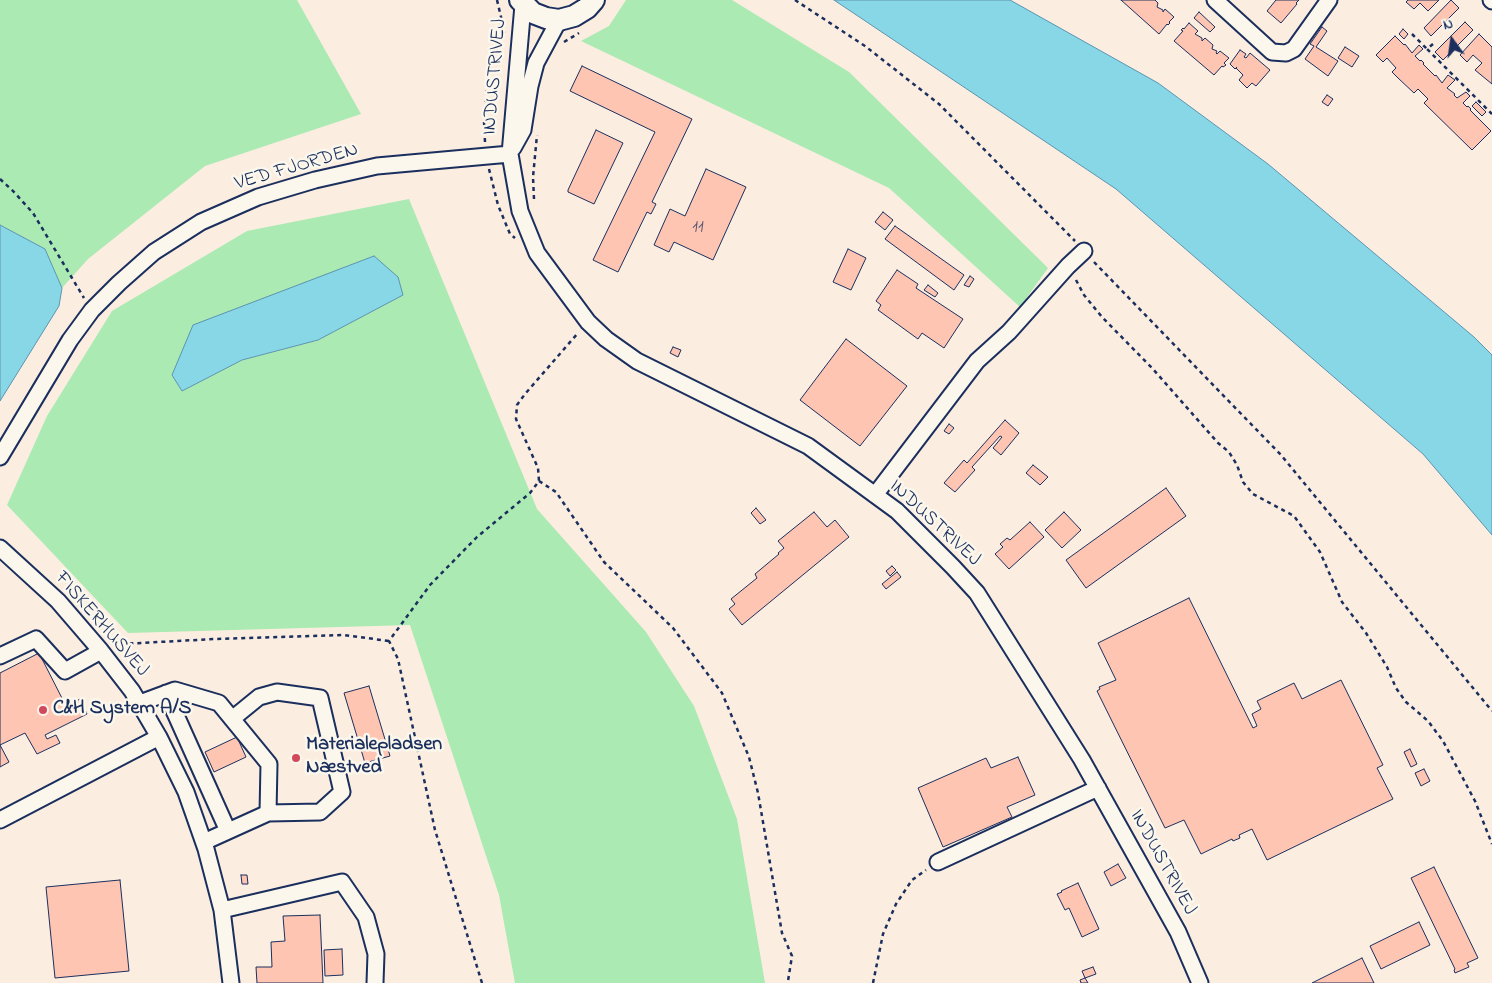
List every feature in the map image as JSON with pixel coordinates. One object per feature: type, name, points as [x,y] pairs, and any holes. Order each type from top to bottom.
[{"type":"main road","points":[[521,2],[533,13],[559,20],[574,16],[587,8],[594,0]]},
{"type":"street","points":[[1215,0],[1272,52],[1286,53],[1294,49],[1329,0]]},
{"type":"street","name":"INDUSTRIVEJ","points":[[521,2],[510,154],[520,211],[536,253],[588,322],[606,339],[637,361],[808,446],[897,511],[977,593],[1082,760],[1178,932],[1200,983]]},
{"type":"street","name":"INDUSTRIVEJ","points":[[510,154],[523,130],[536,62],[559,20]]},
{"type":"street","name":"VED FJORDEN","points":[[0,457],[70,340],[92,310],[154,252],[201,222],[258,196],[315,180],[378,166],[510,154]]},
{"type":"street","points":[[875,495],[978,361],[1009,332],[1068,266],[1084,251]]},
{"type":"street","name":"FISKERHUSVEJ","points":[[0,548],[58,601],[101,651],[132,691],[159,737],[186,792],[204,842],[222,910],[231,983]]},
{"type":"street","points":[[0,656],[36,638],[65,671],[101,651]]},
{"type":"street","points":[[140,703],[175,690],[219,703],[269,764],[268,813]]},
{"type":"street","points":[[204,842],[268,813],[320,812],[342,792],[320,698],[277,692],[259,697],[232,719]]},
{"type":"street","points":[[166,693],[228,831]]},
{"type":"street","points":[[0,820],[159,737]]},
{"type":"street","points":[[938,862],[1098,788]]},
{"type":"street","points":[[222,910],[342,882],[366,917],[376,954],[375,983]]},
{"type":"path","points":[[795,0],[865,46],[939,104],[1084,251],[1281,455],[1492,711]]},
{"type":"path","points":[[1412,34],[1492,114]]},
{"type":"path","points":[[1427,50],[1433,44]]},
{"type":"path","points":[[534,206],[533,177],[537,134]]},
{"type":"path","points":[[0,179],[14,191],[33,214],[92,310]]},
{"type":"path","points":[[1068,266],[1084,296],[1102,317],[1153,369],[1218,443],[1229,452],[1244,482],[1253,494],[1294,516],[1320,552],[1342,602],[1366,633],[1387,667],[1396,688],[1406,702],[1428,722],[1443,741],[1475,800],[1492,844]]},
{"type":"path","points":[[389,642],[430,585],[477,536],[530,493],[539,481],[538,468],[516,419],[518,405],[525,394],[569,344]]},
{"type":"path","points":[[539,481],[556,492],[604,562],[673,628],[722,693],[749,757],[758,793],[782,933],[792,956],[788,981],[790,983]]},
{"type":"path","points":[[101,651],[121,644],[215,639],[344,635],[389,642]]},
{"type":"path","points":[[389,642],[398,659],[434,830],[482,983]]},
{"type":"path","points":[[873,983],[883,934],[896,904],[912,880],[938,862]]},
{"type":"green space","points":[[0,0],[297,0],[361,114],[205,166],[88,259],[62,288],[45,249],[0,225]]},
{"type":"green space","points":[[626,0],[732,0],[849,72],[1048,268],[1020,307],[889,188],[581,41],[609,26]]},
{"type":"green space","points":[[409,199],[537,509],[646,632],[694,706],[737,819],[765,983],[515,983],[499,895],[410,625],[128,633],[7,505],[47,416],[112,311],[247,231]],"holes":[[[403,294],[318,340],[242,360],[182,391],[172,375]]]},
{"type":"water","points":[[834,0],[1010,0],[1158,83],[1268,164],[1474,337],[1492,355],[1492,535],[1423,454],[1116,189]]},
{"type":"water","points":[[0,225],[45,249],[62,288],[59,306],[0,401]]},
{"type":"water","points":[[374,256],[398,277],[403,295],[318,340],[242,360],[182,391],[172,375],[193,325]]},
{"type":"building","points":[[1121,0],[1155,0],[1158,3],[1157,7],[1163,10],[1163,12],[1165,9],[1174,17],[1159,34]]},
{"type":"building","points":[[1276,0],[1299,0],[1281,23],[1267,11]]},
{"type":"building","points":[[1408,0],[1439,0],[1428,11],[1420,3],[1414,9],[1406,2]]},
{"type":"building","points":[[1451,0],[1459,8],[1431,36],[1424,28]]},
{"type":"building","points":[[1199,12],[1215,27],[1210,32],[1194,18]]},
{"type":"building","points":[[1465,22],[1473,30],[1443,60],[1435,52]]},
{"type":"building","points":[[1189,23],[1198,31],[1195,34],[1202,38],[1202,41],[1205,38],[1213,45],[1212,49],[1217,51],[1217,54],[1220,51],[1229,58],[1224,63],[1226,65],[1222,66],[1214,75],[1174,41],[1183,31],[1181,30]]},
{"type":"building","points":[[1322,27],[1327,31],[1316,47],[1338,61],[1328,76],[1305,59],[1314,46],[1310,44]]},
{"type":"building","points":[[1403,29],[1408,34],[1404,39],[1399,34]]},
{"type":"building","points":[[1479,34],[1492,47],[1492,84],[1475,70],[1482,63],[1473,55],[1467,62],[1460,55]]},
{"type":"building","points":[[1395,36],[1412,53],[1419,45],[1423,49],[1415,56],[1442,83],[1448,75],[1455,80],[1447,88],[1457,98],[1466,92],[1470,96],[1463,103],[1491,131],[1472,150],[1424,103],[1428,99],[1418,89],[1414,93],[1392,72],[1396,68],[1387,58],[1383,62],[1376,55]]},
{"type":"building","points":[[1345,47],[1359,56],[1352,67],[1338,58]]},
{"type":"building","points":[[1240,50],[1246,54],[1244,57],[1246,58],[1250,53],[1270,70],[1256,86],[1252,83],[1247,88],[1239,80],[1243,75],[1230,64]]},
{"type":"building","points":[[582,66],[692,119],[652,202],[656,204],[651,214],[647,212],[618,272],[593,260],[655,132],[570,91]]},
{"type":"building","points":[[1327,95],[1333,99],[1328,106],[1322,102]]},
{"type":"building","points":[[1476,102],[1486,112],[1482,116],[1472,106]]},
{"type":"building","points":[[596,130],[623,143],[594,204],[568,192],[568,190]]},
{"type":"building","points":[[706,169],[746,187],[713,260],[674,242],[669,252],[654,245],[670,209],[685,216]]},
{"type":"building","points":[[883,212],[893,220],[885,230],[875,222]]},
{"type":"building","points":[[895,226],[964,275],[954,290],[885,239]]},
{"type":"building","points":[[848,249],[866,258],[851,290],[833,282]]},
{"type":"building","points":[[897,270],[918,284],[916,288],[963,319],[944,348],[922,333],[918,339],[878,310],[881,305],[876,301]]},
{"type":"building","points":[[970,276],[974,279],[969,287],[964,285]]},
{"type":"building","points":[[928,285],[938,293],[935,297],[924,290]]},
{"type":"building","points":[[846,339],[907,386],[860,446],[800,400]]},
{"type":"building","points":[[673,347],[681,350],[678,357],[670,353]]},
{"type":"building","points":[[1005,420],[1019,433],[1001,455],[993,448],[1002,437],[1000,436],[972,467],[975,470],[955,492],[944,483],[964,460],[967,463]]},
{"type":"building","points":[[949,424],[954,428],[949,434],[944,431]]},
{"type":"building","points":[[1033,465],[1048,477],[1040,485],[1026,473]]},
{"type":"building","points":[[1166,488],[1186,516],[1086,588],[1066,560]]},
{"type":"building","points":[[756,508],[766,520],[760,524],[751,513]]},
{"type":"building","points":[[814,512],[827,527],[835,520],[849,537],[742,625],[729,609],[735,604],[731,599],[757,578],[755,574],[784,548],[778,541]]},
{"type":"building","points":[[1064,512],[1081,530],[1062,548],[1045,530]]},
{"type":"building","points":[[1030,522],[1044,537],[1009,569],[995,554],[1003,547],[1000,544],[1007,538],[1010,540]]},
{"type":"building","points":[[892,566],[896,570],[890,576],[886,571]]},
{"type":"building","points":[[897,572],[901,577],[886,589],[882,584]]},
{"type":"building","points":[[1189,598],[1253,728],[1257,726],[1252,714],[1261,709],[1257,701],[1294,683],[1302,699],[1341,680],[1383,765],[1377,768],[1393,799],[1267,860],[1252,829],[1239,835],[1240,838],[1233,841],[1232,839],[1201,854],[1184,820],[1165,828],[1097,691],[1100,689],[1099,687],[1116,680],[1098,643]]},
{"type":"building","name":"C&H System A/S","points":[[39,653],[66,706],[80,699],[87,714],[45,735],[47,739],[56,735],[60,743],[37,754],[25,733],[0,745],[0,673]]},
{"type":"building","points":[[369,686],[390,756],[365,763],[344,693]]},
{"type":"building","points":[[237,737],[246,757],[214,772],[205,752]]},
{"type":"building","points":[[0,745],[9,762],[0,767]]},
{"type":"building","points":[[1410,749],[1417,764],[1411,767],[1404,752]]},
{"type":"building","points":[[1018,757],[1035,795],[1007,807],[1012,817],[943,847],[918,788],[986,758],[991,768]]},
{"type":"building","points":[[1424,769],[1430,781],[1421,786],[1415,773]]},
{"type":"building","points":[[1118,864],[1126,878],[1111,886],[1104,872]]},
{"type":"building","points":[[1434,867],[1478,958],[1467,963],[1469,967],[1455,973],[1455,969],[1411,878]]},
{"type":"building","points":[[241,875],[247,875],[248,884],[242,884]]},
{"type":"building","points":[[120,880],[129,971],[55,978],[46,887]]},
{"type":"building","points":[[1078,883],[1099,929],[1082,937],[1069,908],[1065,910],[1057,894]]},
{"type":"building","points":[[320,915],[323,983],[257,983],[256,967],[272,967],[271,942],[285,941],[283,916]]},
{"type":"building","points":[[1419,922],[1430,945],[1381,969],[1370,946]]},
{"type":"building","points":[[342,949],[343,975],[325,976],[324,950]]},
{"type":"building","points":[[1362,958],[1374,983],[1312,983]]},
{"type":"building","points":[[1093,967],[1096,974],[1085,978],[1082,971]]},
{"type":"building","points":[[1085,978],[1088,983],[1081,983],[1080,980]]},
{"type":"place","name":"C&H System A/S","points":[[43,710]]},
{"type":"place","name":"Materialepladsen Næstved","points":[[296,758]]}]
